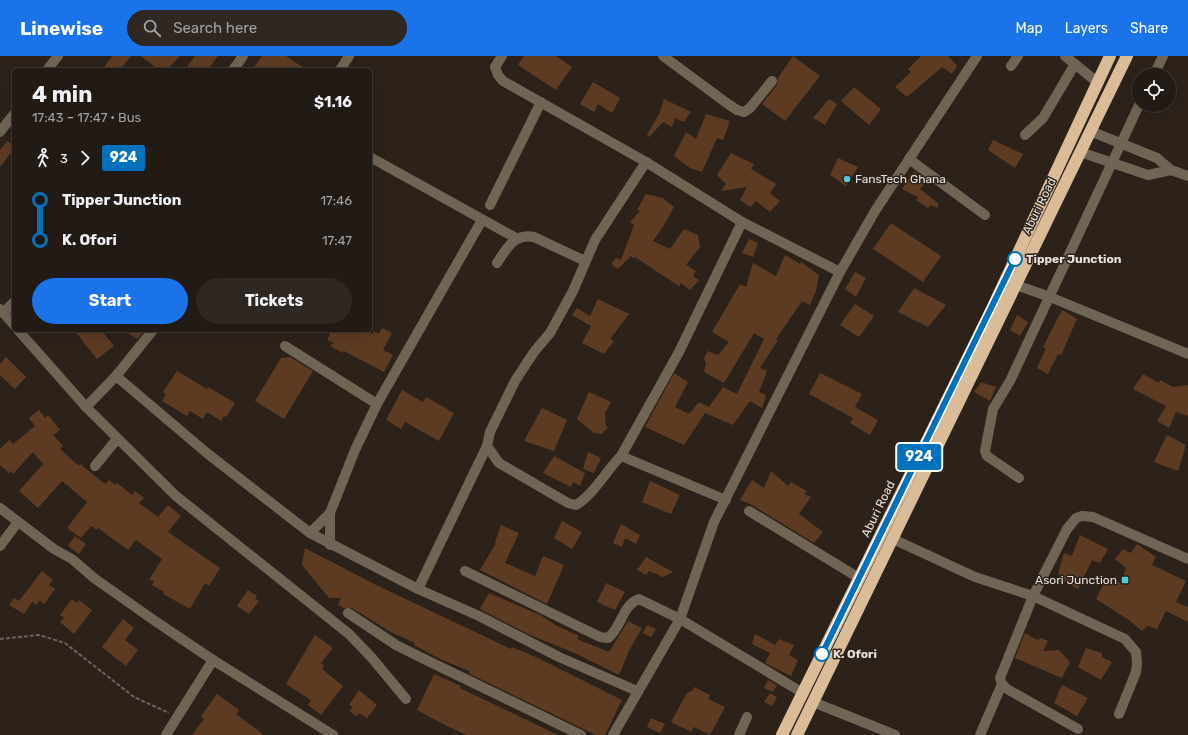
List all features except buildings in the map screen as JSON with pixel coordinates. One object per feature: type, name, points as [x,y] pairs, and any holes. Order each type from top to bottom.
[{"type":"highway","name":"Aburi Road","points":[[782,735],[991,311],[1066,146],[1110,56]]},
{"type":"highway","name":"Aburi Road","points":[[797,735],[1127,56]]},
{"type":"highway","points":[[1066,146],[1080,152]]},
{"type":"street","points":[[234,68],[243,56]]},
{"type":"street","points":[[341,68],[349,56]]},
{"type":"street","points":[[502,56],[495,67],[498,75],[503,81],[646,162],[742,222],[840,272]]},
{"type":"street","points":[[664,56],[728,104],[737,110],[744,112],[750,108],[772,81]]},
{"type":"street","points":[[613,735],[637,691],[680,619],[714,522],[840,272],[875,211],[977,56]]},
{"type":"street","points":[[1011,66],[1018,56]]},
{"type":"street","points":[[1064,56],[1097,82]]},
{"type":"street","points":[[1157,68],[1163,56]]},
{"type":"street","points":[[49,68],[55,57]]},
{"type":"street","points":[[1025,135],[1043,118],[1076,64]]},
{"type":"street","points":[[490,204],[541,102]]},
{"type":"street","points":[[1019,478],[987,456],[985,442],[993,409],[1010,381],[1136,112]]},
{"type":"street","points":[[0,132],[12,117]]},
{"type":"street","points":[[1090,131],[1157,158],[1171,170],[1188,176]]},
{"type":"street","points":[[1080,152],[1148,175],[1171,170]]},
{"type":"street","points":[[372,158],[516,238]]},
{"type":"street","points":[[909,159],[985,215]]},
{"type":"street","points":[[418,589],[487,446],[490,432],[515,381],[534,352],[550,333],[573,291],[595,240],[646,162]]},
{"type":"street","points":[[330,545],[330,513],[355,450],[377,404],[482,220]]},
{"type":"street","points":[[487,446],[499,463],[568,503],[576,505],[584,500],[621,456],[679,352],[742,222]]},
{"type":"street","points":[[497,263],[516,238],[525,236],[534,237],[585,261]]},
{"type":"street","points":[[1016,285],[1050,297],[1188,354]]},
{"type":"street","points":[[12,304],[2,311],[12,324]]},
{"type":"street","points":[[20,332],[86,408],[176,496],[349,634],[372,658],[406,699]]},
{"type":"street","points":[[86,408],[116,376],[151,332]]},
{"type":"street","points":[[285,346],[377,404]]},
{"type":"street","points":[[116,376],[208,454],[310,533],[330,545],[418,589],[480,616],[559,657],[637,691]]},
{"type":"street","points":[[95,466],[117,439]]},
{"type":"street","points":[[621,456],[726,500]]},
{"type":"street","points":[[0,508],[54,549],[72,559],[94,578],[155,621],[213,660],[333,735]]},
{"type":"street","points":[[749,511],[859,578]]},
{"type":"street","points":[[310,533],[330,513]]},
{"type":"street","points":[[1078,729],[1007,689],[1002,684],[1000,678],[1033,596],[1071,522],[1082,516],[1093,517],[1188,559]]},
{"type":"street","points":[[0,546],[18,522]]},
{"type":"street","points":[[893,540],[975,577],[1033,596],[1125,639],[1131,644],[1136,652],[1136,672],[1119,714]]},
{"type":"street","points":[[465,571],[600,637],[608,638],[616,632],[628,607],[632,602],[640,599],[680,619],[803,693]]},
{"type":"street","points":[[348,613],[396,645],[581,735]]},
{"type":"street","points":[[166,735],[213,660]]},
{"type":"street","points":[[980,735],[1002,684]]},
{"type":"street","points":[[813,702],[895,735]]},
{"type":"street","points":[[739,735],[747,717]]},
{"type":"path","points":[[0,639],[39,635],[65,643],[134,697],[178,716]]},
{"type":"bus line","name":"924","points":[[822,654],[991,311],[1015,259]]},
{"type":"place","name":"FansTech Ghana","points":[[847,179]]},
{"type":"place","name":"Tipper Junction","points":[[1015,259]]},
{"type":"place","name":"Asori Junction","points":[[1125,580]]},
{"type":"place","name":"K. Ofori","points":[[822,654]]}]
